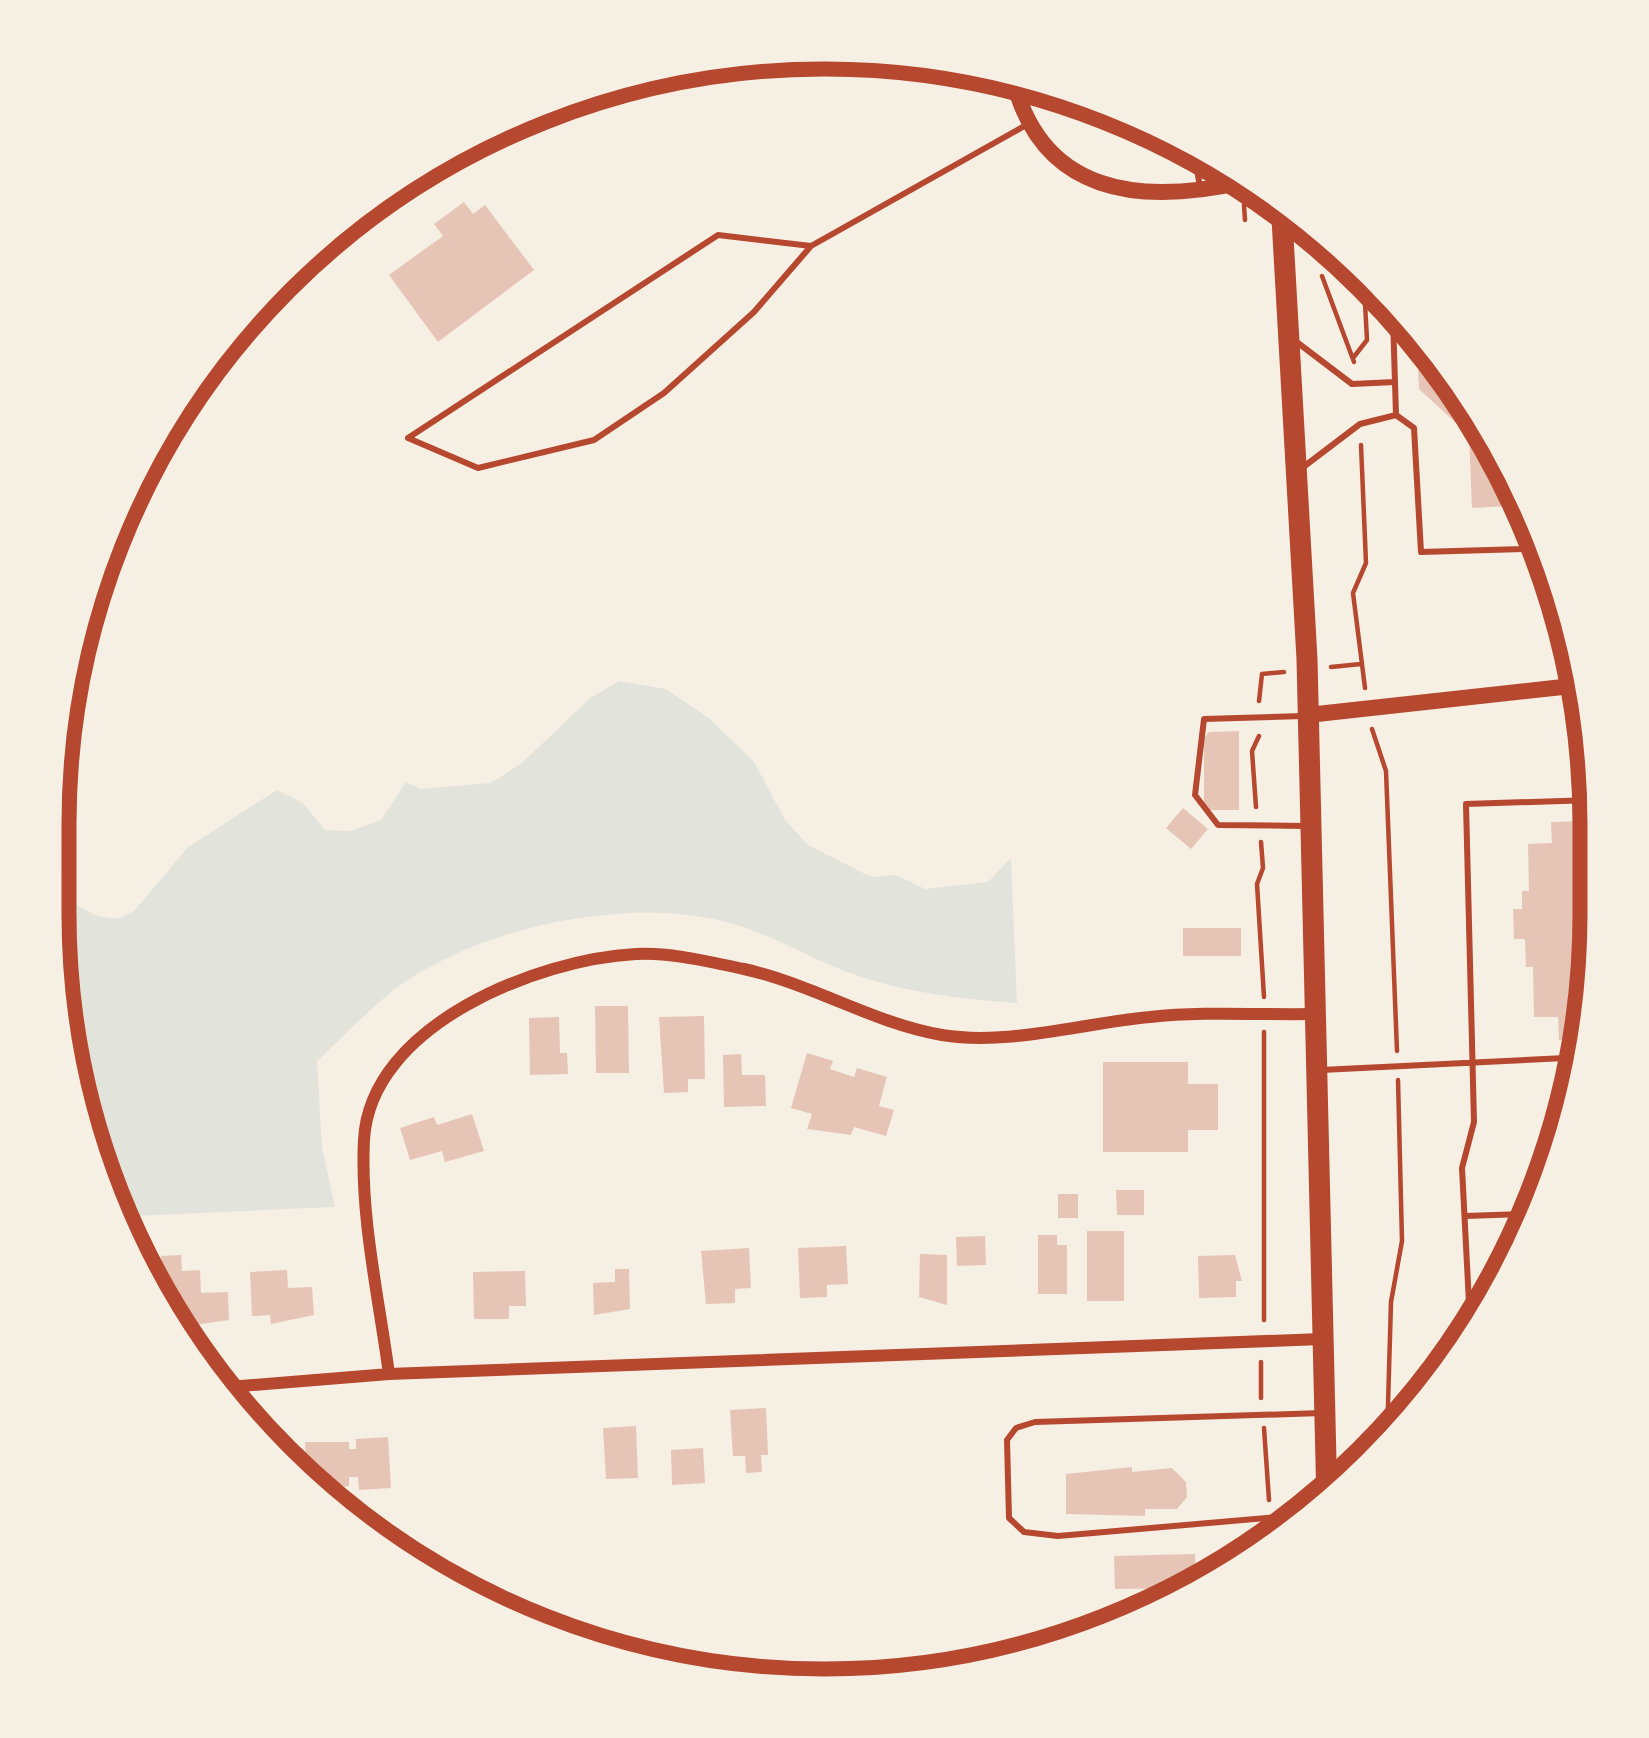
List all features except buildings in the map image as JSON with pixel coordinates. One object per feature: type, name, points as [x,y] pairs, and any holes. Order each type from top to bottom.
[{"type":"main road","points":[[1282,223],[1308,716],[1326,1479]]},
{"type":"street","points":[[1020,95],[1031,123],[1055,154],[1095,181],[1139,194],[1227,185]]},
{"type":"street","points":[[1308,716],[1567,687]]},
{"type":"street","points":[[389,1375],[364,1137],[376,1093],[404,1048],[442,1019],[506,986],[582,963],[636,954],[749,970],[902,1025],[975,1038],[1157,1016],[1313,1014]]},
{"type":"street","points":[[236,1387],[389,1375],[1322,1339]]},
{"type":"lane","points":[[811,246],[718,235],[408,438],[478,468],[594,440],[664,393],[724,339],[811,246],[1031,123]]},
{"type":"lane","points":[[1197,167],[1201,191]]},
{"type":"lane","points":[[1393,326],[1396,415]]},
{"type":"lane","points":[[1288,335],[1358,385],[1395,382]]},
{"type":"lane","points":[[1294,474],[1360,424],[1396,415],[1414,428],[1421,552],[1526,545]]},
{"type":"lane","points":[[1522,536],[1523,549]]},
{"type":"lane","points":[[1308,716],[1204,718],[1195,794],[1218,825],[1311,826]]},
{"type":"lane","points":[[1469,1307],[1462,1168],[1474,1122],[1466,804],[1579,800]]},
{"type":"lane","points":[[1317,1070],[1566,1058]]},
{"type":"lane","points":[[1465,1216],[1517,1214]]},
{"type":"lane","points":[[1279,1517],[1058,1536],[1024,1532],[1009,1518],[1006,1440],[1016,1428],[1035,1422],[1325,1413]]},
{"type":"path","points":[[1322,276],[1353,358],[1358,385]]},
{"type":"path","points":[[1353,358],[1367,340],[1365,296]]},
{"type":"path","points":[[1360,424],[1366,563],[1353,593],[1369,710],[1386,770],[1402,1241],[1391,1302],[1388,1417]]},
{"type":"path","points":[[1259,693],[1262,674],[1267,674]]},
{"type":"path","points":[[1256,806],[1252,752],[1258,738]]},
{"type":"path","points":[[1262,849],[1257,884],[1264,994]]},
{"type":"path","points":[[1264,1040],[1264,1322]]},
{"type":"path","points":[[1261,1358],[1261,1401]]},
{"type":"path","points":[[1264,1432],[1269,1499]]},
{"type":"shaded area","points":[[619,681],[666,689],[710,719],[754,762],[785,820],[808,845],[871,877],[896,875],[925,889],[988,882],[1011,858],[1017,1003],[935,994],[876,981],[747,928],[690,915],[600,915],[507,934],[424,970],[390,993],[317,1061],[322,1147],[335,1207],[133,1216],[109,1156],[84,1061],[75,1012],[69,901],[97,916],[117,919],[134,911],[188,847],[277,790],[303,803],[325,830],[351,831],[381,820],[406,782],[420,789],[491,783],[522,763],[589,699]]}]
